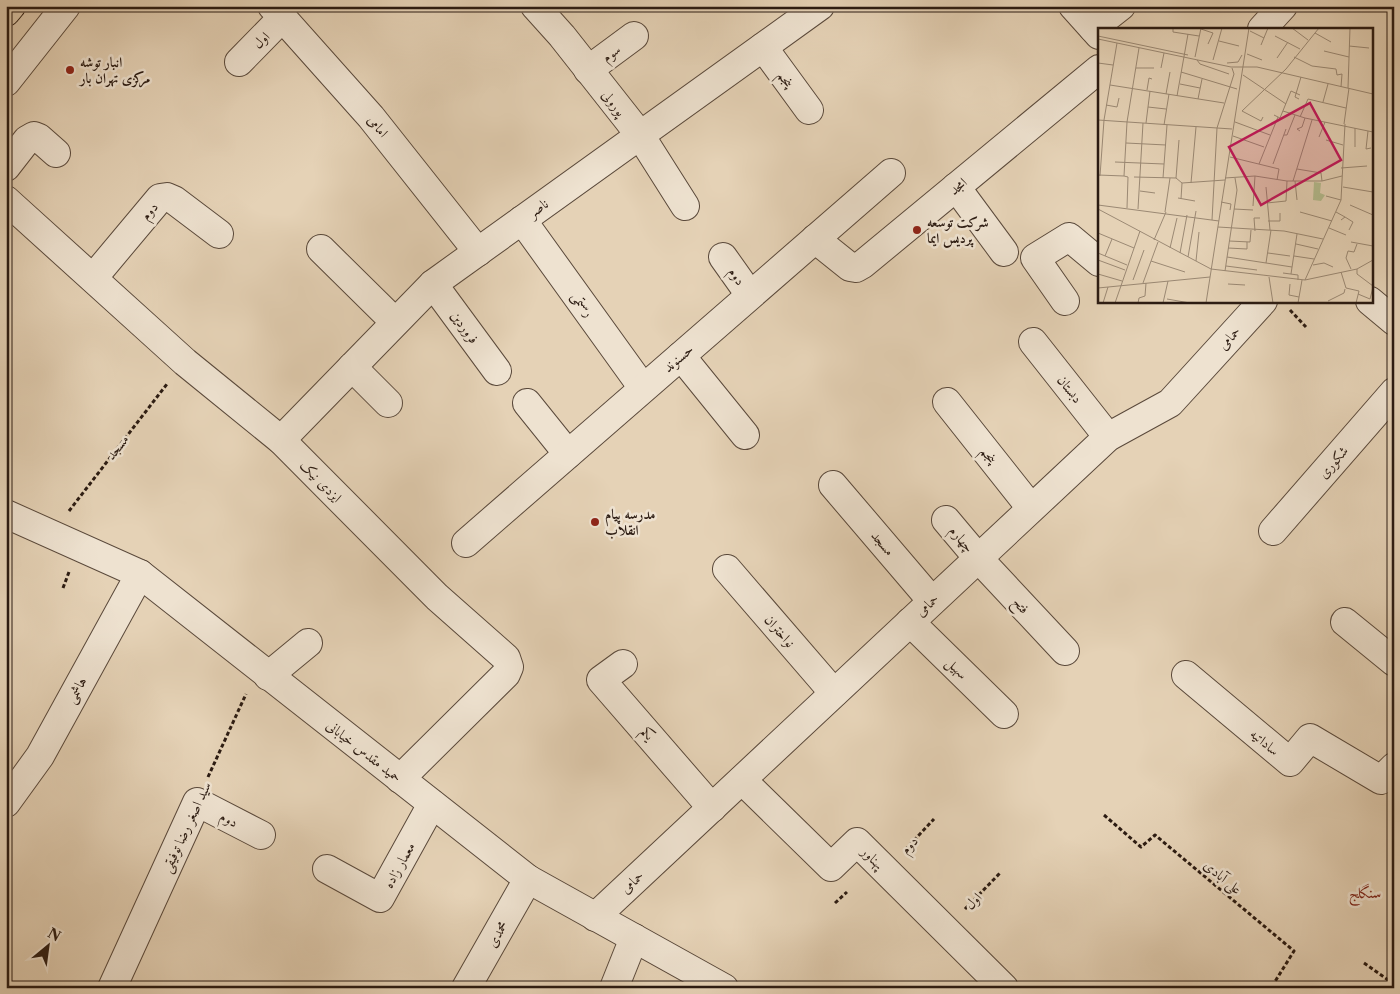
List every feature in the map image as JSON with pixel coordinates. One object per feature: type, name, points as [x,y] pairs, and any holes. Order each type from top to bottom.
[{"type":"main road","points":[[6,12],[11,6]]},
{"type":"street","points":[[6,82],[66,6]]},
{"type":"street","name":"پورولی","points":[[535,6],[640,135],[685,206]]},
{"type":"street","name":"ناصر","points":[[281,440],[433,284],[820,6]]},
{"type":"street","points":[[1073,6],[1096,32]]},
{"type":"street","points":[[1100,28],[1121,6]]},
{"type":"street","points":[[1263,28],[1283,6]]},
{"type":"street","name":"اول","points":[[239,62],[278,12]]},
{"type":"street","name":"امامی","points":[[278,12],[371,117],[478,252]]},
{"type":"street","name":"سوم","points":[[588,70],[634,36]]},
{"type":"street","name":"پنجم","points":[[763,47],[809,110]]},
{"type":"street","name":"امجد","points":[[815,239],[850,267],[856,268],[1098,70]]},
{"type":"street","points":[[6,168],[27,140],[34,136],[56,153]]},
{"type":"street","name":"حسنوند","points":[[466,543],[890,172]]},
{"type":"street","points":[[956,187],[1004,252]]},
{"type":"street","name":"دوم","points":[[93,278],[160,198],[167,197],[174,200],[219,234]]},
{"type":"street","name":"ایزدی نیک","points":[[6,200],[184,362],[281,440],[437,597],[506,658],[509,667],[506,674],[400,779]]},
{"type":"street","name":"رستمی","points":[[522,220],[643,388]]},
{"type":"street","points":[[1065,301],[1035,258],[1069,237],[1098,261]]},
{"type":"street","points":[[321,249],[395,322]]},
{"type":"street","name":"دوم","points":[[723,257],[750,296]]},
{"type":"street","name":"فروردین","points":[[433,284],[497,371]]},
{"type":"street","points":[[1371,302],[1394,320]]},
{"type":"street","name":"حمامی","points":[[595,917],[1108,437],[1170,403],[1275,304]]},
{"type":"street","name":"دبستان","points":[[1033,342],[1108,437]]},
{"type":"street","points":[[681,356],[745,435]]},
{"type":"street","points":[[352,367],[388,403]]},
{"type":"street","name":"شکوری","points":[[1273,532],[1394,392]]},
{"type":"street","name":"پنجم","points":[[947,402],[1031,508]]},
{"type":"street","points":[[527,403],[568,454]]},
{"type":"street","name":"مسجد","points":[[833,485],[932,601]]},
{"type":"street","name":"حمید مقدس خیابانی","points":[[6,514],[140,574],[528,879],[724,988]]},
{"type":"street","name":"چهارم","points":[[946,520],[978,558]]},
{"type":"street","name":"فتح","points":[[978,558],[1065,651]]},
{"type":"street","name":"نواختران","points":[[726,570],[834,693]]},
{"type":"street","name":"هاشمی","points":[[6,803],[40,756],[140,574]]},
{"type":"street","name":"سهیل","points":[[910,622],[1004,714]]},
{"type":"street","points":[[1345,622],[1394,662]]},
{"type":"street","points":[[261,670],[308,643]]},
{"type":"street","name":"یکم","points":[[623,664],[601,680],[712,808]]},
{"type":"street","name":"ساداتیه","points":[[1186,675],[1290,762],[1310,738],[1381,780],[1394,768]]},
{"type":"street","name":"پهناور","points":[[742,780],[831,867],[857,842],[1004,988]]},
{"type":"street","name":"دوم","points":[[197,802],[261,835]]},
{"type":"street","name":"سید اصغر رضا توفیقی","points":[[112,988],[197,802]]},
{"type":"street","name":"معمار زاده","points":[[326,870],[380,898],[432,804]]},
{"type":"street","name":"محمدی","points":[[466,988],[528,879]]},
{"type":"street","points":[[614,988],[634,938]]},
{"type":"path","points":[[1275,304],[1306,327]]},
{"type":"path","name":"مسجد","points":[[51,534],[184,362]]},
{"type":"path","name":"سید اصغر رضا توفیقی","points":[[197,802],[248,689],[261,670]]},
{"type":"path","name":"علی آبادی","points":[[1104,815],[1141,847],[1155,835],[1294,951],[1271,988]]},
{"type":"path","name":"دوم","points":[[885,870],[934,819]]},
{"type":"path","name":"اول","points":[[945,930],[1001,872]]},
{"type":"path","points":[[1364,963],[1394,984]]},
{"type":"place","name":"انبار توشه مرکزی تهران بار","points":[[70,70]]},
{"type":"place","name":"شرکت توسعه پردیس ایما","points":[[917,230]]},
{"type":"place","name":"مدرسه پیام انقلاب","points":[[595,522]]},
{"type":"district","name":"سنگلج","points":[[1365,893]]}]
